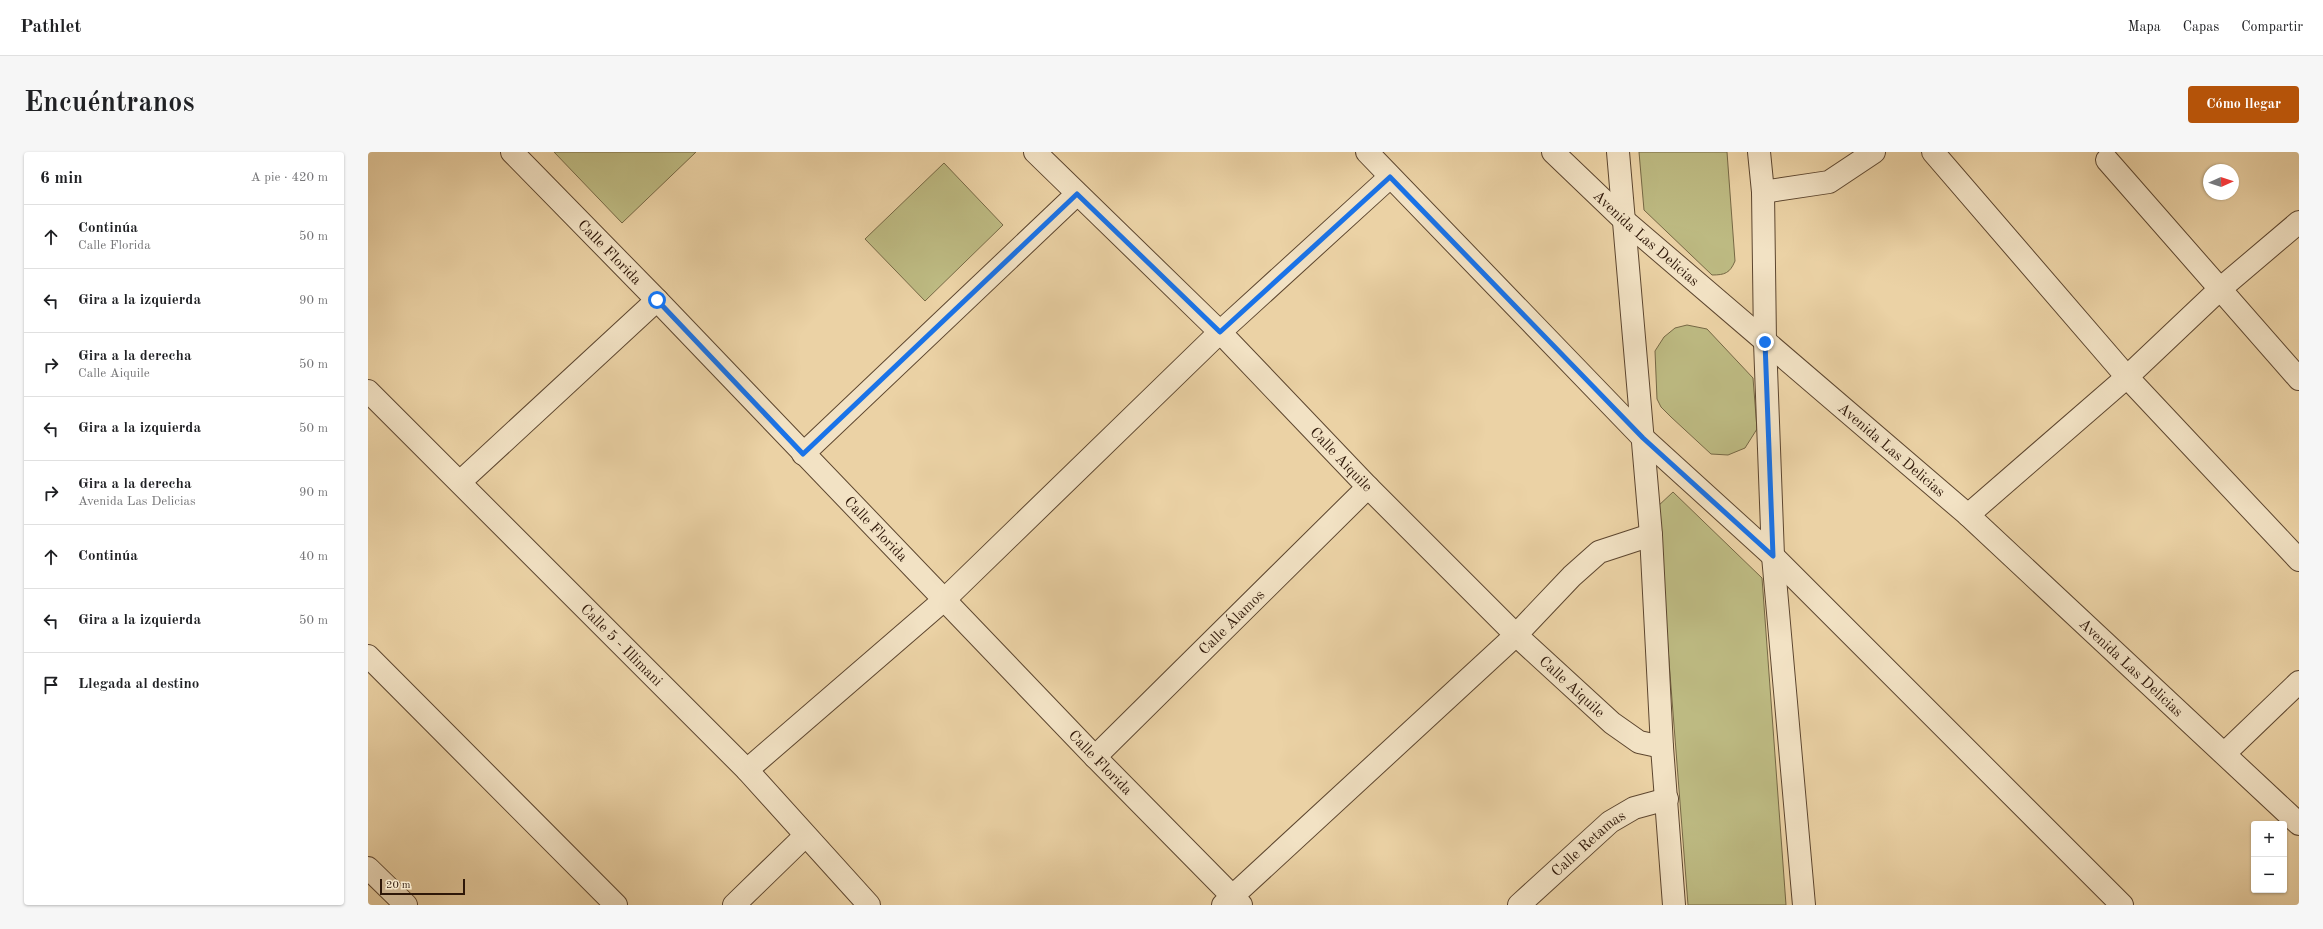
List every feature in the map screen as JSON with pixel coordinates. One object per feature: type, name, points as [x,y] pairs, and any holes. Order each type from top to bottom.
[{"type":"street","name":"Calle Florida","points":[[512,152],[945,599],[1232,902]]},
{"type":"street","name":"Calle Aiquile","points":[[1035,152],[1220,332],[1368,487],[1516,635],[1612,723],[1639,742],[1662,747]]},
{"type":"street","points":[[1367,152],[1643,438],[1773,556],[2122,905]]},
{"type":"street","name":"Avenida Las Delicias","points":[[1553,152],[1625,221],[1968,515],[2299,824]]},
{"type":"street","points":[[1618,152],[1651,535],[1662,747],[1674,905]]},
{"type":"street","points":[[1759,152],[1763,192],[1765,342],[1773,556],[1804,905]]},
{"type":"street","points":[[1763,192],[1829,182],[1874,152]]},
{"type":"street","points":[[1932,152],[2127,377],[2299,560]]},
{"type":"street","points":[[2107,160],[2299,378]]},
{"type":"street","points":[[746,770],[945,599],[1220,332],[1390,177]]},
{"type":"street","points":[[803,454],[1077,194]]},
{"type":"street","points":[[1968,515],[2127,377],[2220,289],[2299,222]]},
{"type":"street","points":[[460,482],[657,300]]},
{"type":"street","name":"Calle 5 - Illimani","points":[[368,391],[746,770],[869,905]]},
{"type":"street","name":"Calle Álamos","points":[[1095,757],[1368,487]]},
{"type":"street","points":[[1232,902],[1516,635],[1572,576],[1599,552],[1651,535]]},
{"type":"street","points":[[368,656],[616,905]]},
{"type":"street","points":[[2224,753],[2299,682]]},
{"type":"street","name":"Calle Retamas","points":[[1519,905],[1610,822],[1634,808],[1667,799]]},
{"type":"street","points":[[734,905],[805,836]]},
{"type":"street","points":[[368,868],[406,905]]},
{"type":"shaded area","points":[[554,152],[696,152],[622,223]]},
{"type":"shaded area","points":[[1639,152],[1727,152],[1735,261],[1729,271],[1724,274],[1712,275],[1644,210]]},
{"type":"shaded area","points":[[944,163],[1003,225],[925,301],[865,239]]},
{"type":"shaded area","points":[[1687,325],[1707,329],[1753,378],[1757,429],[1745,448],[1728,455],[1711,454],[1661,407],[1657,399],[1655,351],[1664,337],[1675,328]]},
{"type":"shaded area","points":[[1673,492],[1762,578],[1786,905],[1688,905],[1657,507]]},
{"type":"route","points":[[657,300],[803,454],[1077,194],[1220,332],[1390,177],[1643,438],[1773,556],[1765,342]]}]
